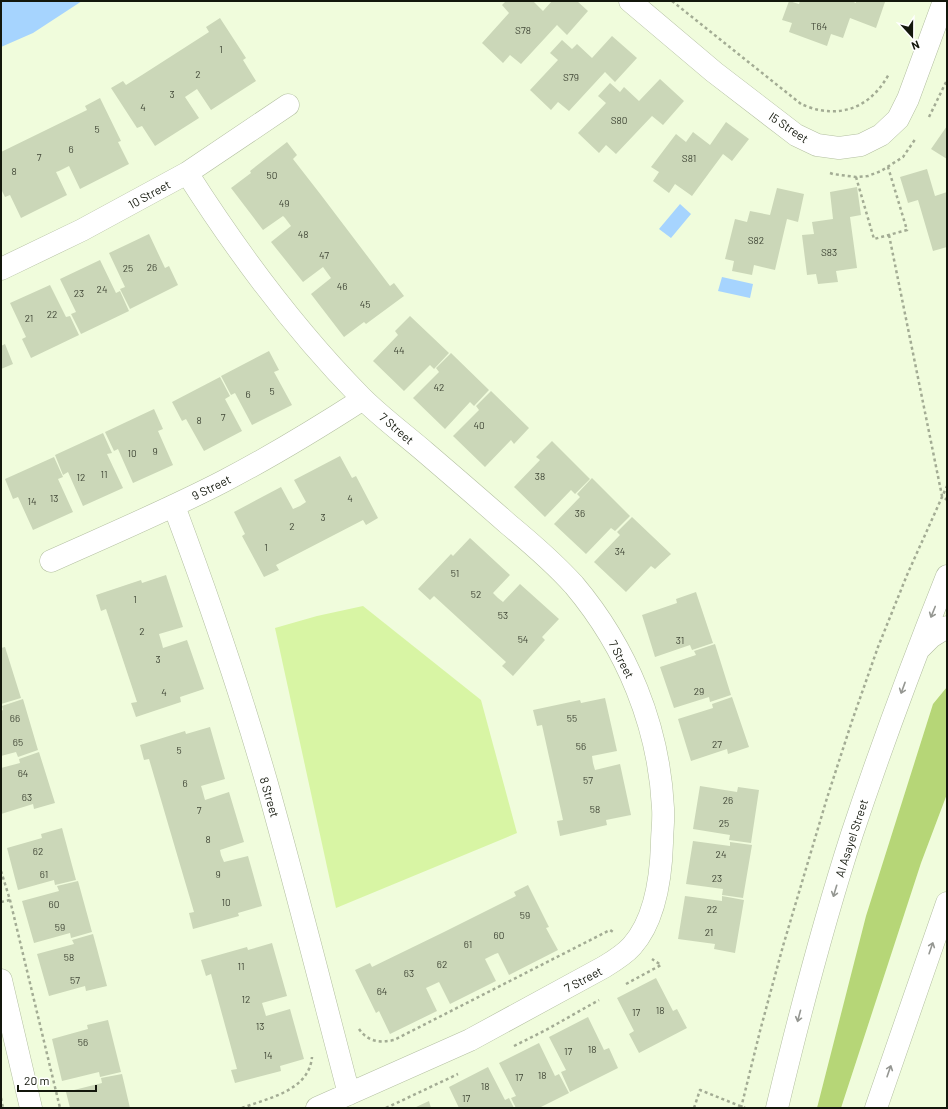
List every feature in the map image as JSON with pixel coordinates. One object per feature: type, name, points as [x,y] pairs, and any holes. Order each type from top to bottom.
[{"type":"street","name":"I5 Street","points":[[630,1],[714,72],[796,135],[817,145],[839,148],[861,145],[881,134],[898,119],[908,99],[944,1]]},
{"type":"street","name":"10 Street","points":[[1,269],[82,230],[187,173],[288,105]]},
{"type":"street","name":"7 Street","points":[[187,173],[223,230],[263,284],[304,335],[363,399],[542,553],[573,585],[603,624],[628,667],[646,712],[658,760],[663,809],[662,858],[653,907],[646,926],[633,946],[621,957],[604,967],[470,1040],[317,1108]]},
{"type":"street","name":"9 Street","points":[[50,561],[174,506],[224,481],[271,456],[363,399]]},
{"type":"street","name":"8 Street","points":[[174,506],[198,571],[266,782],[305,923],[349,1094]]},
{"type":"street","name":"Al Asayel Street","points":[[777,1108],[798,1022],[836,885],[883,743],[947,576]]},
{"type":"street","points":[[917,651],[931,637],[947,627]]},
{"type":"street","points":[[876,1108],[947,903]]},
{"type":"street","points":[[1,980],[31,1108]]},
{"type":"path","points":[[672,1],[801,104],[817,110],[835,112],[853,108],[869,99],[882,87],[891,72]]},
{"type":"path","points":[[856,177],[874,239],[907,230],[888,167]]},
{"type":"path","points":[[889,235],[942,496],[947,500]]},
{"type":"path","points":[[741,1107],[783,946],[827,798],[852,721],[878,647],[907,575],[947,486]]},
{"type":"path","points":[[1,871],[10,900],[60,1108]]},
{"type":"path","points":[[1,902],[10,900]]},
{"type":"path","points":[[356,1025],[362,1034],[372,1040],[383,1042],[394,1040],[610,930],[661,965],[620,988]]},
{"type":"path","points":[[511,1048],[600,999]]},
{"type":"path","points":[[242,1108],[288,1090],[300,1083],[308,1072],[312,1059],[312,1052]]},
{"type":"path","points":[[386,1108],[427,1090],[462,1072]]},
{"type":"path","points":[[694,1108],[700,1090],[745,1108]]},
{"type":"path","points":[[1,1098],[3,1108]]},
{"type":"green space","points":[[363,606],[481,700],[517,833],[336,908],[275,628],[317,616]]},
{"type":"green space","points":[[947,687],[947,794],[921,863],[841,1108],[817,1108],[866,916],[933,704]]},
{"type":"water","points":[[1,1],[82,1],[33,33],[1,47]]},
{"type":"water","points":[[680,204],[691,214],[671,238],[659,229]]},
{"type":"water","points":[[722,277],[753,284],[750,298],[718,291]]},
{"type":"building","points":[[506,1],[533,1],[543,11],[552,1],[577,1],[588,11],[567,35],[557,25],[521,64],[510,55],[503,63],[482,43],[509,13],[502,5]]},
{"type":"building","points":[[789,1],[799,4],[800,1],[851,1],[856,3],[856,1],[885,2],[876,28],[850,18],[843,38],[831,34],[827,46],[789,32],[792,23],[782,20]]},
{"type":"building","points":[[220,18],[246,58],[243,60],[256,81],[211,110],[197,89],[185,97],[199,118],[155,146],[142,126],[137,128],[111,88],[123,81],[126,85],[209,32],[206,27]]},
{"type":"building","points":[[612,36],[637,58],[615,82],[605,72],[569,111],[558,102],[551,110],[530,90],[558,60],[550,53],[562,40],[572,49],[577,44],[592,58]]},
{"type":"building","points":[[660,79],[684,101],[663,125],[652,116],[616,154],[606,145],[599,153],[578,133],[606,103],[598,96],[610,83],[620,92],[624,87],[639,101]]},
{"type":"building","points":[[100,98],[121,141],[118,142],[129,164],[80,189],[69,166],[56,172],[67,195],[21,218],[10,195],[5,197],[1,189],[1,152],[87,110],[85,106]]},
{"type":"building","points":[[726,122],[749,139],[732,161],[723,154],[692,196],[675,184],[669,193],[653,181],[659,172],[651,167],[676,134],[686,142],[693,132],[710,145]]},
{"type":"building","points":[[947,126],[947,159],[931,149]]},
{"type":"building","points":[[287,142],[297,155],[293,159],[390,286],[394,283],[404,296],[366,324],[364,322],[344,337],[311,294],[331,278],[323,267],[303,282],[271,242],[291,226],[285,218],[283,216],[263,230],[231,188]]},
{"type":"building","points":[[927,169],[935,196],[947,192],[947,247],[933,251],[918,200],[908,203],[900,177]]},
{"type":"building","points":[[857,187],[861,215],[850,217],[857,268],[836,271],[838,282],[818,284],[816,274],[807,275],[802,235],[814,234],[812,222],[833,219],[830,192]]},
{"type":"building","points":[[777,188],[804,194],[798,222],[787,219],[775,270],[754,265],[752,275],[732,271],[734,261],[725,259],[735,219],[747,222],[750,211],[770,215]]},
{"type":"building","points":[[149,234],[165,268],[169,266],[178,285],[130,309],[120,289],[125,287],[109,253]]},
{"type":"building","points":[[100,260],[116,293],[120,291],[129,311],[81,334],[71,314],[76,312],[60,279]]},
{"type":"building","points":[[50,285],[66,317],[70,316],[79,335],[31,358],[22,339],[26,337],[10,303]]},
{"type":"building","points":[[410,316],[449,353],[434,369],[430,365],[404,391],[373,361],[398,335],[395,331]]},
{"type":"building","points":[[5,344],[13,364],[1,369],[1,346]]},
{"type":"building","points":[[269,351],[279,370],[274,372],[292,405],[252,425],[235,393],[231,395],[221,376]]},
{"type":"building","points":[[451,353],[489,390],[474,406],[470,402],[445,429],[413,398],[439,372],[436,368]]},
{"type":"building","points":[[220,377],[230,396],[225,399],[242,431],[204,451],[186,419],[182,421],[172,402]]},
{"type":"building","points":[[491,391],[529,428],[514,444],[511,440],[485,467],[453,436],[479,410],[476,406]]},
{"type":"building","points":[[154,409],[163,429],[158,431],[173,465],[133,483],[118,449],[114,451],[105,432]]},
{"type":"building","points":[[103,433],[112,453],[107,454],[123,488],[83,506],[68,472],[63,475],[55,455]]},
{"type":"building","points":[[552,441],[590,479],[575,494],[571,490],[545,517],[514,487],[540,460],[536,457]]},
{"type":"building","points":[[340,456],[352,478],[356,476],[378,518],[366,525],[363,520],[276,565],[279,570],[264,577],[242,536],[245,534],[234,512],[281,487],[293,509],[300,506],[306,502],[294,480]]},
{"type":"building","points":[[54,457],[63,477],[58,479],[73,512],[33,530],[18,497],[13,499],[5,479]]},
{"type":"building","points":[[592,478],[630,516],[615,531],[611,528],[586,554],[554,524],[580,497],[577,494]]},
{"type":"building","points":[[632,517],[671,554],[655,569],[651,566],[626,592],[594,562],[620,535],[617,532]]},
{"type":"building","points":[[470,538],[510,575],[493,593],[498,598],[503,602],[520,584],[559,619],[542,637],[545,640],[513,676],[502,666],[506,662],[434,596],[430,600],[418,589],[451,554],[453,556]]},
{"type":"building","points":[[166,575],[183,627],[159,634],[163,648],[187,640],[204,689],[180,697],[181,702],[136,717],[131,703],[137,702],[106,609],[101,611],[96,595],[141,580],[142,583]]},
{"type":"building","points":[[696,592],[713,643],[692,650],[690,645],[655,657],[642,615],[677,603],[676,599]]},
{"type":"building","points":[[715,644],[731,695],[710,702],[709,697],[674,708],[660,667],[696,655],[694,651]]},
{"type":"building","points":[[5,647],[21,698],[1,704],[1,648]]},
{"type":"building","points":[[732,697],[749,747],[728,754],[727,749],[691,761],[678,719],[713,708],[712,704]]},
{"type":"building","points":[[605,698],[617,751],[592,756],[593,763],[595,770],[620,764],[631,815],[606,820],[607,825],[560,836],[557,821],[563,820],[542,725],[537,726],[533,710],[580,700],[581,703]]},
{"type":"building","points":[[23,699],[38,750],[18,757],[16,752],[1,756],[2,706]]},
{"type":"building","points":[[210,727],[225,779],[201,786],[205,800],[229,792],[244,842],[220,850],[221,855],[224,862],[248,856],[262,906],[238,913],[239,916],[193,929],[189,913],[194,912],[149,759],[144,760],[140,745],[185,731],[186,734]]},
{"type":"building","points":[[39,752],[55,803],[34,809],[33,804],[1,814],[1,768],[20,763],[19,759]]},
{"type":"building","points":[[700,786],[737,792],[738,787],[759,790],[751,843],[729,840],[730,835],[693,829]]},
{"type":"building","points":[[62,828],[76,880],[55,885],[54,880],[18,890],[7,848],[42,838],[41,834]]},
{"type":"building","points":[[693,841],[730,846],[730,842],[752,845],[743,898],[722,895],[723,889],[686,884]]},
{"type":"building","points":[[78,881],[92,932],[71,938],[70,933],[34,943],[22,901],[59,891],[57,886]]},
{"type":"building","points":[[528,885],[549,927],[546,928],[558,950],[509,975],[498,953],[485,959],[496,981],[450,1004],[439,982],[426,988],[437,1011],[390,1034],[379,1011],[376,1013],[355,970],[370,963],[372,967],[444,932],[516,896],[514,892]]},
{"type":"building","points":[[685,896],[722,901],[722,896],[744,900],[735,953],[714,949],[715,944],[678,939]]},
{"type":"building","points":[[93,934],[107,986],[86,991],[85,986],[49,996],[37,954],[74,944],[72,940]]},
{"type":"building","points":[[272,943],[287,996],[262,1003],[266,1016],[290,1009],[304,1059],[280,1066],[281,1071],[235,1083],[231,1070],[237,1069],[211,974],[206,976],[201,960],[247,947],[248,950]]},
{"type":"building","points":[[656,978],[673,1011],[677,1009],[687,1028],[639,1053],[629,1034],[634,1031],[617,998]]},
{"type":"building","points":[[588,1017],[604,1050],[609,1048],[618,1068],[570,1092],[561,1072],[566,1070],[549,1037]]},
{"type":"building","points":[[108,1020],[121,1072],[100,1077],[99,1072],[62,1081],[52,1039],[88,1029],[87,1025]]},
{"type":"building","points":[[539,1043],[555,1076],[559,1074],[569,1093],[539,1108],[516,1108],[511,1098],[516,1096],[499,1063]]},
{"type":"building","points":[[488,1067],[505,1100],[509,1098],[514,1108],[459,1108],[449,1087]]},
{"type":"building","points":[[122,1074],[130,1108],[70,1108],[66,1092],[102,1083],[101,1078]]},
{"type":"building","points":[[429,1101],[431,1108],[414,1108]]}]
